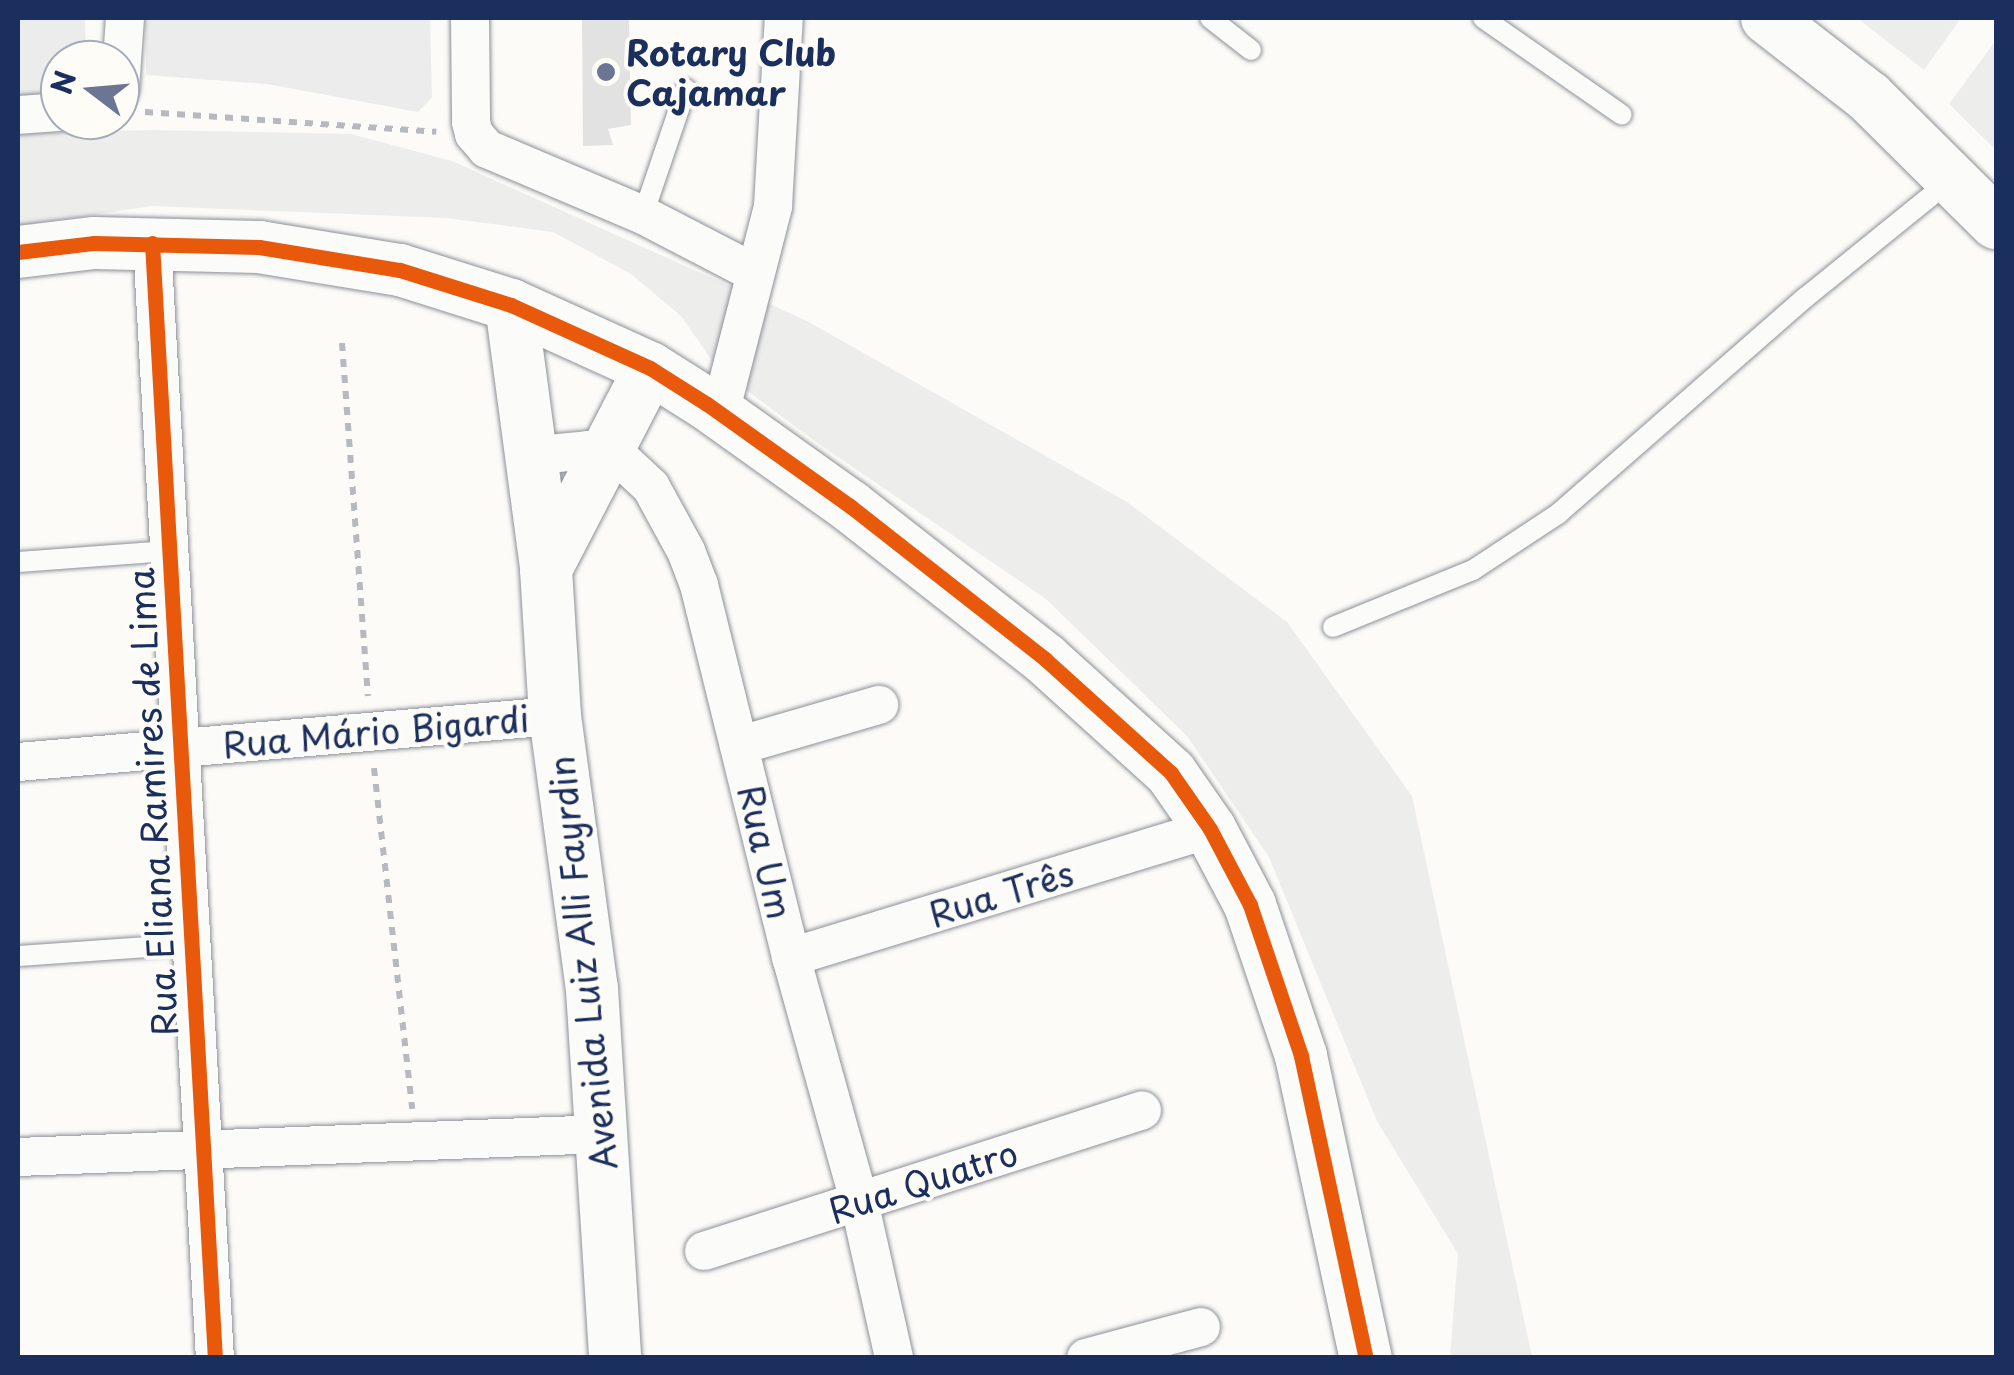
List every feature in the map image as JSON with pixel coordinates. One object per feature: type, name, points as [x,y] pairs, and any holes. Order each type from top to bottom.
[{"type":"street","points":[[470,18],[474,134],[496,156],[643,215],[753,272]]},
{"type":"street","points":[[720,413],[753,272],[773,206],[784,18]]},
{"type":"street","points":[[1767,18],[1869,97],[1996,223]]},
{"type":"street","points":[[18,252],[84,243],[259,247],[400,270],[511,305],[650,368],[720,413],[850,506],[1058,670],[1171,773],[1210,828],[1250,905],[1292,1022],[1323,1148],[1366,1358]]},
{"type":"street","name":"Rua Eliana Ramires de Lima","points":[[152,243],[214,1358]]},
{"type":"street","name":"Avenida Luiz Alli Fayrdin","points":[[511,305],[546,569],[555,716],[592,989],[615,1358]]},
{"type":"street","points":[[546,569],[650,368]]},
{"type":"street","points":[[528,456],[559,450],[607,451]]},
{"type":"street","name":"Rua Um","points":[[607,451],[651,487],[686,551],[741,745],[791,956],[859,1201],[894,1358]]},
{"type":"street","points":[[741,745],[880,705]]},
{"type":"street","name":"Rua Mário Bigardi","points":[[18,762],[361,736],[555,716]]},
{"type":"street","name":"Rua Três","points":[[791,956],[1210,828]]},
{"type":"street","name":"Rua Quatro","points":[[704,1251],[1142,1110]]},
{"type":"street","points":[[18,1157],[604,1134]]},
{"type":"street","points":[[1086,1358],[1201,1327]]},
{"type":"lane","points":[[1210,18],[1251,50]]},
{"type":"lane","points":[[1483,18],[1622,115]]},
{"type":"lane","points":[[643,215],[686,89]]},
{"type":"lane","points":[[1333,627],[1473,570],[1558,514],[1805,298],[1954,178]]},
{"type":"lane","points":[[18,562],[169,551]]},
{"type":"lane","points":[[18,956],[188,944]]},
{"type":"path","points":[[140,106],[161,117],[259,118],[474,134]]},
{"type":"shaded area","points":[[18,18],[85,18],[86,40],[40,40],[40,101],[18,104]]},
{"type":"shaded area","points":[[145,18],[430,18],[432,97],[418,112],[267,84],[146,75]]},
{"type":"shaded area","points":[[1857,18],[1961,18],[1924,70]]},
{"type":"shaded area","points":[[1996,40],[1996,150],[1949,104]]},
{"type":"shaded area","points":[[140,130],[351,134],[452,161],[807,321],[1127,502],[1287,622],[1412,796],[1532,1357],[1450,1357],[1458,1254],[1377,1121],[1269,857],[1187,736],[1046,599],[816,442],[718,369],[681,316],[631,274],[553,232],[446,218],[152,206],[18,226],[18,133],[40,132],[40,140],[140,140]]},
{"type":"building","name":"Rotary Club Cajamar","points":[[582,18],[629,19],[631,125],[608,129],[613,145],[583,146]]},
{"type":"cycle path","points":[[18,252],[94,243],[259,247],[400,270],[511,305],[650,368],[707,404],[850,506],[1045,659],[1171,773],[1210,829],[1250,905],[1301,1056],[1366,1358]]},
{"type":"cycle path","points":[[152,243],[215,1358]]},
{"type":"place","name":"Rotary Club Cajamar","points":[[606,72]]}]
